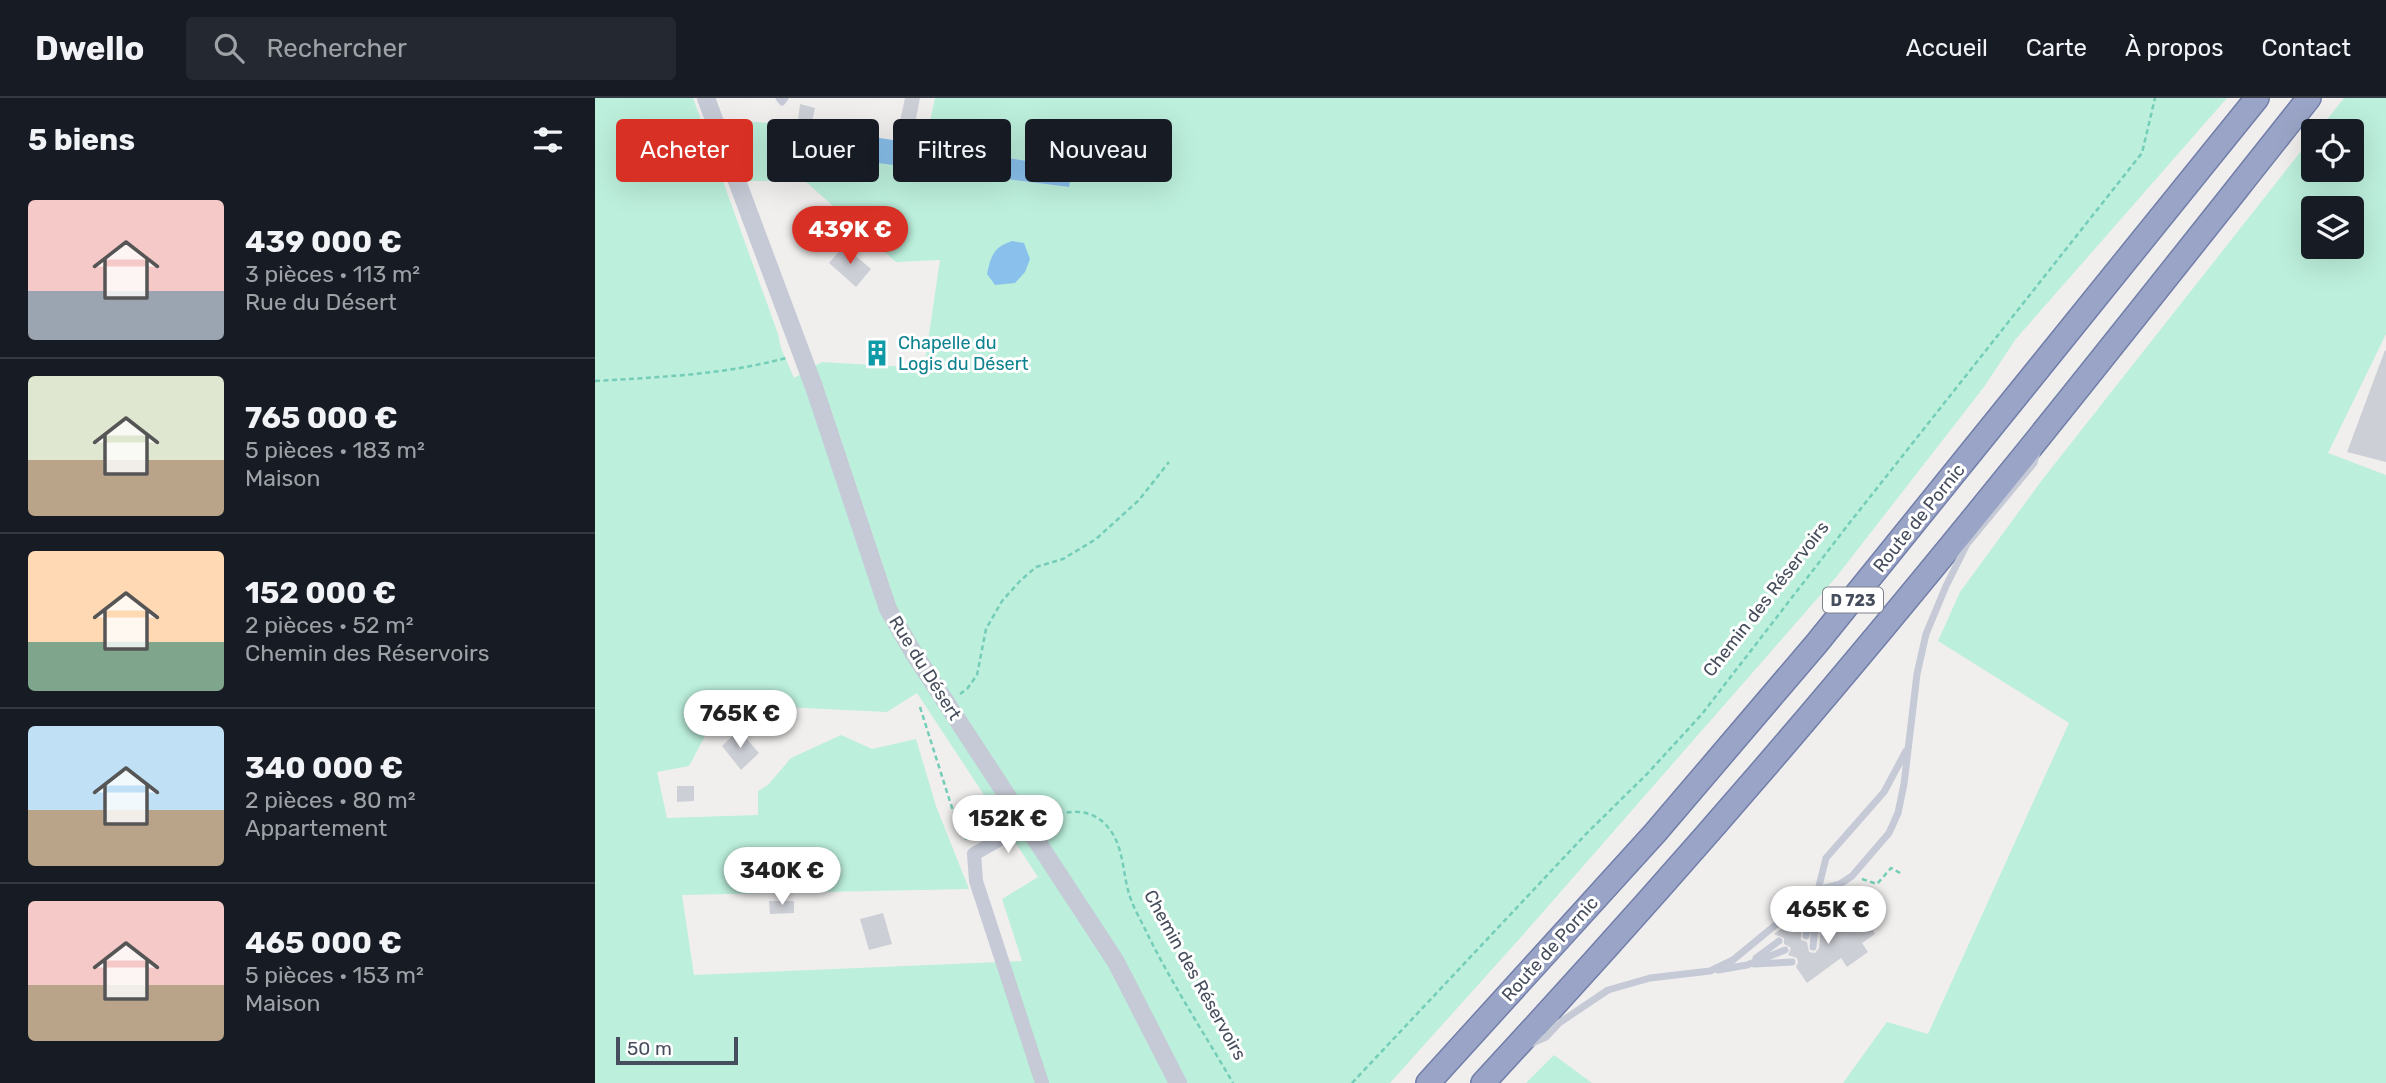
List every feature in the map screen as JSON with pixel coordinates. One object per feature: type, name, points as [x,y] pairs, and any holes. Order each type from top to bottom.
[{"type":"highway","name":"Route de Pornic","points":[[1428,1083],[1627,864],[1765,706],[1962,466],[2257,98]]},
{"type":"highway","name":"D 723","points":[[1483,1083],[1623,930],[1782,748],[2044,429],[2309,98]]},
{"type":"street","name":"Rue du Désert","points":[[706,98],[802,354],[888,609],[946,703],[1116,962],[1178,1083]]},
{"type":"street","points":[[1025,825],[974,854],[976,881],[1042,1083]]},
{"type":"lane","points":[[779,98],[782,102],[785,98]]},
{"type":"lane","points":[[1710,971],[1733,960],[1818,890],[1840,884],[1852,876],[1889,833],[1898,813],[1917,674],[1926,634],[1967,544],[2034,463],[2044,429]]},
{"type":"lane","points":[[1806,936],[1826,858],[1884,792],[1908,748]]},
{"type":"lane","points":[[1800,926],[1818,890]]},
{"type":"lane","points":[[1813,947],[1818,890]]},
{"type":"lane","points":[[1747,965],[1779,941]]},
{"type":"lane","points":[[1747,965],[1785,950]]},
{"type":"lane","points":[[1513,1050],[1546,1037],[1559,1023],[1608,990],[1650,978],[1792,961]]},
{"type":"path","name":"Chemin des Réservoirs","points":[[1352,1083],[1702,714],[2142,153],[2155,98]]},
{"type":"path","points":[[595,381],[692,375],[760,365],[802,354]]},
{"type":"path","points":[[946,703],[967,689],[977,675],[986,629],[1002,601],[1020,580],[1035,567],[1063,559],[1096,539],[1139,500],[1169,462]]},
{"type":"path","points":[[920,707],[953,811],[974,854]]},
{"type":"path","name":"Chemin des Réservoirs","points":[[1025,825],[1059,813],[1076,811],[1090,814],[1105,823],[1118,841],[1129,893],[1146,931],[1233,1083]]},
{"type":"path","points":[[1852,876],[1877,884],[1891,868],[1902,874]]},
{"type":"green space","points":[[595,98],[693,98],[701,119],[616,119],[616,182],[723,182],[794,378],[822,362],[924,368],[940,260],[896,262],[806,182],[879,182],[879,162],[893,164],[893,182],[1011,182],[1011,180],[1068,187],[1069,182],[1172,182],[1172,119],[1025,119],[1025,161],[1011,158],[1011,119],[931,119],[935,98],[2227,98],[2015,340],[1984,387],[1837,576],[1390,1083],[595,1083]],"holes":[[[917,693],[1038,877],[1002,899],[1022,961],[694,975],[682,895],[969,889],[936,806],[916,739],[872,749],[841,735],[791,758],[768,785],[758,791],[758,815],[667,818],[657,772],[689,766],[722,704],[887,712]]]},
{"type":"green space","points":[[2344,98],[2386,98],[2386,334],[2328,453],[2386,475],[2386,1083],[1843,1083],[1887,1022],[1928,1034],[2069,723],[1938,641],[1960,592],[2042,480],[2301,151],[2301,182],[2364,182],[2364,119],[2327,119]]},
{"type":"green space","points":[[753,122],[767,123],[767,181],[753,181]]},
{"type":"green space","points":[[1554,1055],[1592,1083],[1526,1083]]},
{"type":"water","points":[[879,138],[893,140],[893,165],[879,163]]},
{"type":"water","points":[[1011,158],[1025,161],[1025,181],[1011,180]]},
{"type":"water","points":[[1029,182],[1070,182],[1069,187]]},
{"type":"water","points":[[1012,241],[1024,243],[1030,259],[1025,272],[1015,283],[995,285],[987,274],[992,257],[997,249]]},
{"type":"building","points":[[905,98],[920,98],[916,119],[900,119]]},
{"type":"building","points":[[800,104],[815,108],[813,119],[798,119]]},
{"type":"building","points":[[844,246],[871,269],[856,287],[829,263]]},
{"type":"building","points":[[2386,351],[2386,462],[2347,452]]},
{"type":"building","points":[[739,730],[759,753],[741,770],[722,746]]},
{"type":"building","points":[[677,786],[694,786],[694,801],[677,802]]},
{"type":"building","points":[[769,901],[794,901],[794,913],[770,914]]},
{"type":"building","points":[[883,913],[892,944],[869,950],[860,919]]},
{"type":"building","points":[[1844,914],[1852,927],[1866,919],[1875,934],[1862,943],[1868,952],[1847,967],[1841,958],[1807,983],[1796,967],[1797,958],[1788,955],[1791,948],[1784,944],[1784,938],[1774,934],[1795,919],[1795,929],[1801,932],[1801,940],[1807,942],[1809,952],[1815,953],[1819,948],[1821,929]]},
{"type":"place","name":"Chapelle du Logis du Désert","points":[[877,353]]}]
